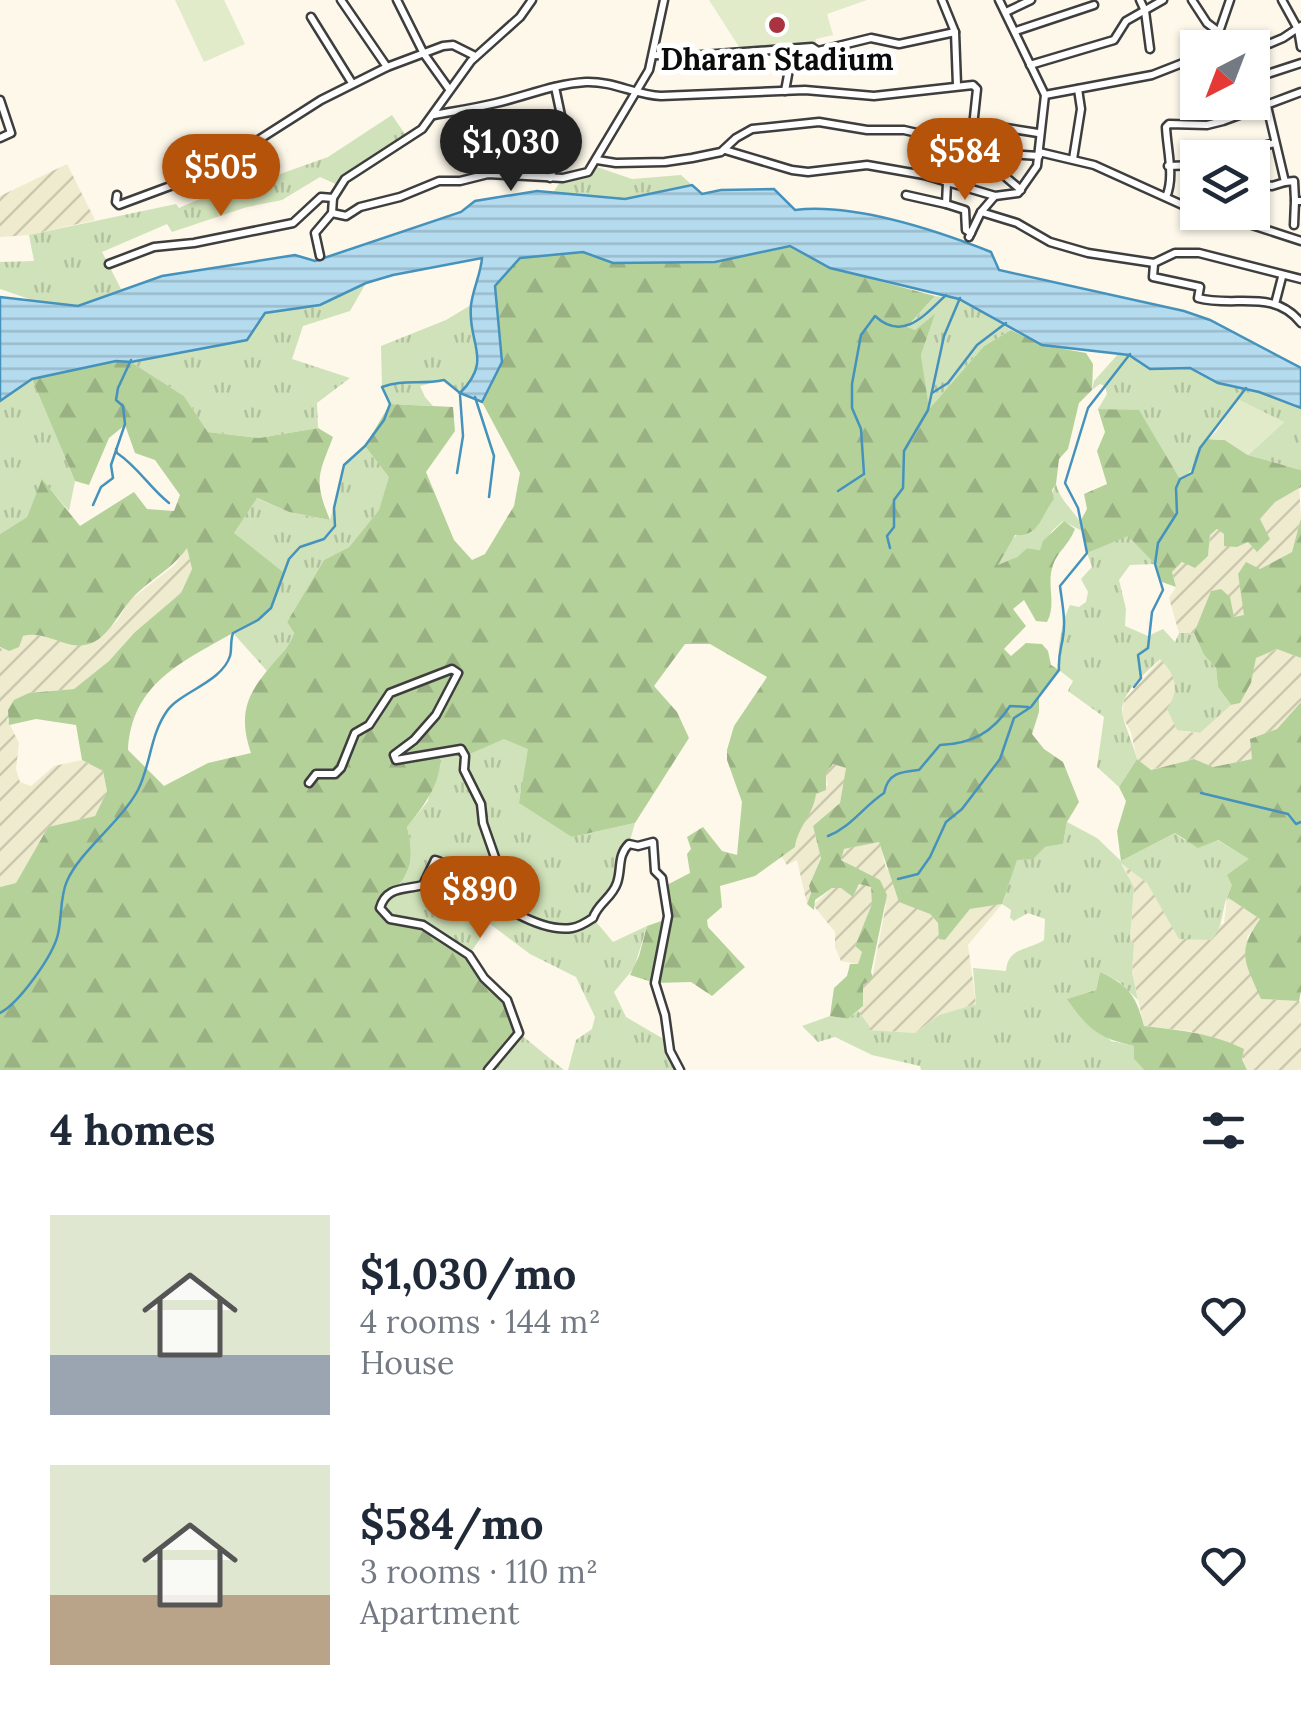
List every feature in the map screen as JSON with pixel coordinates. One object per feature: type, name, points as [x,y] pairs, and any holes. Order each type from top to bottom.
[{"type":"street","points":[[341,0],[386,67]]},
{"type":"street","points":[[397,0],[424,54],[448,88]]},
{"type":"street","points":[[320,256],[315,240],[318,228],[332,213],[333,198],[352,172],[408,140],[434,115],[448,88],[475,56],[507,30],[532,0]]},
{"type":"street","points":[[332,213],[346,216],[360,207],[400,197],[439,181],[488,174],[550,178],[588,172],[654,54],[664,0]]},
{"type":"street","points":[[942,0],[955,32],[957,85]]},
{"type":"street","points":[[999,0],[1045,95],[1038,133],[1039,154],[1024,188]]},
{"type":"street","points":[[1006,12],[1031,0]]},
{"type":"street","points":[[1140,0],[1150,49]]},
{"type":"street","points":[[1030,65],[1114,40],[1126,21],[1162,0]]},
{"type":"street","points":[[1192,0],[1216,30]]},
{"type":"street","points":[[1219,30],[1230,0]]},
{"type":"street","points":[[1282,0],[1299,28],[1301,46]]},
{"type":"street","points":[[1016,31],[1094,5]]},
{"type":"street","points":[[311,17],[352,82]]},
{"type":"street","points":[[1270,43],[1299,28]]},
{"type":"street","points":[[654,54],[662,57],[812,47],[818,51],[871,38],[899,44],[955,32]]},
{"type":"street","points":[[117,195],[119,205],[208,172],[352,82],[386,67],[453,45],[475,56]]},
{"type":"street","points":[[785,91],[790,64],[787,50]]},
{"type":"street","points":[[1270,73],[1301,63]]},
{"type":"street","points":[[1045,95],[1152,75],[1180,64]]},
{"type":"street","points":[[434,115],[495,104],[555,87],[597,82],[662,96],[805,90],[874,96],[973,85],[977,89],[970,145]]},
{"type":"street","points":[[550,178],[566,139],[555,87]]},
{"type":"street","points":[[1073,159],[1081,109],[1078,90]]},
{"type":"street","points":[[1270,104],[1301,92]]},
{"type":"street","points":[[0,100],[11,133],[0,138]]},
{"type":"street","points":[[1166,198],[1171,178],[1166,127],[1207,125],[1223,120]]},
{"type":"street","points":[[1269,120],[1284,182]]},
{"type":"street","points":[[725,150],[736,138],[752,130],[807,122],[867,130],[904,130],[1007,154],[1073,159],[1180,205]]},
{"type":"street","points":[[974,123],[1038,133]]},
{"type":"street","points":[[949,142],[987,161],[1024,188]]},
{"type":"street","points":[[1270,144],[1275,143]]},
{"type":"street","points":[[597,160],[666,162],[725,150],[792,170],[867,166],[924,175],[995,196],[1024,188]]},
{"type":"street","points":[[1168,166],[1180,166]]},
{"type":"street","points":[[1270,186],[1294,181],[1298,226],[1283,237]]},
{"type":"street","points":[[946,204],[947,183]]},
{"type":"street","points":[[906,195],[964,210],[970,235],[981,212],[995,196]]},
{"type":"street","points":[[109,264],[154,247],[293,223],[321,198],[333,198]]},
{"type":"street","points":[[981,212],[1070,249],[1154,263],[1175,253],[1199,253],[1301,279]]},
{"type":"street","points":[[1263,230],[1301,240]]},
{"type":"street","points":[[1154,263],[1153,277],[1200,287],[1198,298],[1214,302],[1256,299],[1288,310],[1301,323]]},
{"type":"street","points":[[1275,304],[1282,276]]},
{"type":"street","points":[[308,783],[316,774],[335,774],[341,768],[356,732],[368,725],[390,693],[452,669],[458,673],[457,680],[436,715],[394,755],[402,762],[460,750],[465,756],[464,770],[481,804],[482,823],[498,866],[526,889],[523,893],[515,892],[470,865],[468,876],[487,897]]},
{"type":"street","points":[[488,1070],[519,1033],[507,1000],[484,978],[469,955],[424,926],[390,919],[380,908],[382,901],[397,888],[423,885],[435,860],[452,868],[475,894],[544,923],[573,928],[593,918],[597,906],[614,889],[622,851],[630,844],[653,842],[655,871],[662,878],[668,916],[655,983],[670,1051],[680,1070]]},
{"type":"shaded area","points":[[67,164],[95,220],[29,235],[0,237],[0,196]]},
{"type":"shaded area","points":[[1299,485],[1301,518],[1292,552],[1260,569],[1238,574],[1245,615],[1234,617],[1221,589],[1212,591],[1194,633],[1179,633],[1169,598],[1176,587],[1172,572],[1183,562],[1208,557],[1210,535],[1218,529],[1248,542],[1256,551],[1260,519],[1274,502]]},
{"type":"shaded area","points":[[187,547],[192,569],[181,593],[74,689],[29,693],[7,719],[19,743],[16,769],[20,782],[31,786],[54,766],[82,760],[103,771],[107,791],[95,816],[48,827],[16,883],[0,887],[0,648],[9,651],[23,636],[32,634],[67,641],[97,639],[117,621],[129,601],[175,565]]},
{"type":"shaded area","points":[[1278,649],[1301,658],[1301,702],[1277,729],[1251,739],[1252,759],[1213,767],[1193,759],[1150,770],[1137,759],[1131,732],[1122,716],[1124,700],[1161,659],[1174,674],[1176,695],[1168,709],[1186,732],[1200,733],[1231,705],[1240,703],[1251,683],[1255,658]]},
{"type":"shaded area","points":[[833,764],[846,768],[845,780],[840,803],[813,826],[821,857],[809,886],[807,904],[797,860],[787,865],[781,856],[795,847],[796,834],[816,794],[828,785],[825,773]]},
{"type":"shaded area","points":[[879,841],[886,868],[938,923],[939,938],[945,940],[970,909],[1002,904],[968,945],[976,1004],[939,1015],[915,1033],[868,1030],[858,1011],[863,1006],[863,985],[872,978],[886,905],[858,870],[841,859],[844,849]]},
{"type":"shaded area","points":[[1121,861],[1147,883],[1175,928],[1224,924],[1227,897],[1260,919],[1247,937],[1261,999],[1301,1004],[1301,1070],[1247,1070],[1241,1054],[1190,1031],[1144,1026],[1132,972],[1134,887]]},
{"type":"shaded area","points":[[860,884],[871,887],[873,904],[855,946],[862,952],[858,964],[841,961],[835,947],[835,932],[813,905],[832,888],[854,895]]},
{"type":"green space","points":[[175,0],[224,0],[245,44],[204,62]]},
{"type":"green space","name":"Dharan Stadium","points":[[709,0],[867,0],[827,14],[833,35],[816,39],[816,43],[741,50]]},
{"type":"green space","points":[[392,115],[409,140],[340,186],[320,177],[282,200],[247,207],[172,232],[167,224],[102,252],[121,289],[78,306],[38,302],[0,289],[0,262],[34,261],[29,235],[176,204],[179,208],[237,183],[266,179],[328,157]]},
{"type":"green space","points":[[594,166],[632,179],[681,175],[692,185],[625,199],[552,194],[563,178]]},
{"type":"green space","points":[[790,246],[830,268],[935,296],[907,327],[915,330],[935,314],[921,355],[929,409],[984,346],[1011,330],[1042,345],[1086,353],[1093,364],[1092,390],[1079,403],[1068,449],[1059,459],[1052,490],[1054,499],[1035,529],[1015,535],[998,565],[1027,548],[1040,550],[1043,541],[1064,521],[1075,529],[1053,565],[1047,622],[1036,621],[1024,600],[1013,609],[1026,626],[1004,649],[1011,656],[1026,643],[1042,644],[1051,665],[1059,670],[1039,697],[1032,734],[1044,749],[1063,762],[1079,802],[1067,822],[1063,844],[1045,847],[1033,859],[1017,860],[1002,904],[970,909],[945,940],[939,939],[938,923],[930,914],[899,902],[879,842],[844,849],[841,860],[880,880],[887,895],[873,978],[863,985],[863,1006],[848,1019],[830,1016],[834,988],[847,976],[850,964],[858,964],[862,952],[855,946],[872,904],[871,887],[859,884],[853,897],[841,888],[832,888],[815,900],[814,910],[807,904],[809,886],[821,858],[813,826],[840,803],[846,768],[833,764],[826,773],[826,790],[816,794],[795,847],[755,876],[720,886],[722,907],[707,920],[708,927],[745,967],[712,996],[691,982],[655,983],[630,975],[647,926],[667,919],[663,887],[690,873],[687,837],[703,827],[722,851],[737,855],[742,802],[727,750],[734,726],[767,677],[710,644],[685,644],[654,686],[677,712],[689,738],[635,823],[572,837],[519,803],[528,749],[504,739],[465,756],[460,749],[439,752],[436,782],[407,827],[411,850],[408,869],[382,901],[384,915],[450,942],[482,970],[495,988],[519,1033],[488,1070],[0,1070],[0,887],[16,883],[48,827],[95,816],[107,791],[103,771],[82,760],[76,725],[36,719],[9,725],[8,710],[14,700],[29,693],[74,689],[181,593],[192,569],[187,548],[92,643],[77,646],[31,635],[23,636],[19,647],[9,651],[0,647],[0,534],[27,517],[42,479],[80,526],[134,492],[147,509],[174,511],[180,495],[155,460],[135,453],[125,425],[109,438],[89,485],[75,481],[32,379],[116,361],[131,362],[184,396],[208,432],[259,438],[318,428],[333,437],[320,477],[321,495],[330,520],[289,512],[257,498],[234,533],[283,572],[270,608],[257,620],[177,666],[149,692],[139,708],[128,750],[164,786],[208,763],[251,753],[245,725],[248,703],[291,641],[294,633],[287,622],[324,560],[349,547],[379,510],[389,477],[365,446],[390,404],[453,407],[455,431],[426,472],[454,540],[472,560],[485,554],[514,506],[520,473],[482,402],[502,362],[495,286],[520,258],[583,252],[613,263],[714,262]]},
{"type":"green space","points":[[366,283],[350,311],[303,326],[292,359],[350,378],[317,403],[318,428],[259,438],[208,432],[184,396],[131,362],[177,351],[264,313],[320,305]]},
{"type":"green space","points":[[935,296],[959,299],[1011,330],[984,346],[928,410],[921,355],[934,316],[915,330],[907,328]]},
{"type":"green space","points":[[471,305],[473,336],[481,355],[473,380],[460,393],[443,380],[420,386],[433,406],[390,404],[382,387],[381,346],[446,320]]},
{"type":"green space","points":[[1119,353],[1150,369],[1190,368],[1218,383],[1259,392],[1301,408],[1301,470],[1248,455],[1284,422],[1230,409],[1207,440],[1193,468],[1180,479],[1139,411],[1098,409],[1107,394],[1100,384],[1092,390],[1094,381]]},
{"type":"green space","points":[[32,379],[75,481],[69,511],[42,480],[27,517],[0,534],[0,401]]},
{"type":"green space","points":[[1238,399],[1284,422],[1248,455],[1225,440],[1207,439]]},
{"type":"green space","points":[[1098,409],[1139,410],[1180,479],[1192,473],[1195,456],[1207,439],[1225,440],[1248,455],[1301,470],[1301,487],[1275,502],[1260,519],[1270,539],[1257,552],[1248,542],[1237,547],[1224,546],[1224,534],[1217,529],[1210,535],[1208,556],[1195,568],[1182,562],[1172,572],[1176,587],[1162,582],[1155,564],[1128,536],[1087,553],[1081,520],[1087,509],[1084,494],[1107,484],[1097,451],[1105,432]]},
{"type":"green space","points":[[365,446],[390,477],[379,510],[349,547],[324,560],[287,622],[294,633],[291,643],[267,671],[233,633],[258,620],[233,533],[256,498],[289,512],[330,520],[344,465]]},
{"type":"green space","points":[[1056,484],[1084,532],[1063,521],[1040,550],[1027,548],[998,567],[1006,546],[1048,507]]},
{"type":"green space","points":[[1301,518],[1301,658],[1277,649],[1256,658],[1251,683],[1240,703],[1231,705],[1218,687],[1216,668],[1204,655],[1194,633],[1211,591],[1221,589],[1230,597],[1234,617],[1244,615],[1238,574],[1246,562],[1260,569],[1292,552]]},
{"type":"green space","points":[[1128,535],[1155,564],[1130,565],[1119,580],[1126,609],[1125,626],[1148,636],[1163,629],[1175,642],[1179,633],[1194,633],[1204,655],[1216,668],[1218,687],[1231,705],[1200,733],[1177,730],[1167,709],[1174,695],[1174,683],[1160,659],[1136,683],[1123,705],[1137,759],[1119,787],[1097,767],[1104,717],[1068,691],[1073,681],[1059,670],[1059,654],[1070,605],[1079,607],[1086,602],[1088,592],[1081,579],[1092,567],[1087,553]]},
{"type":"green space","points":[[1301,702],[1301,991],[1299,1001],[1261,999],[1245,950],[1260,919],[1227,897],[1232,885],[1227,875],[1249,859],[1218,840],[1198,848],[1175,833],[1121,861],[1117,831],[1126,801],[1119,787],[1137,759],[1151,770],[1194,759],[1213,767],[1252,759],[1250,739],[1277,729]]},
{"type":"green space","points":[[504,738],[528,748],[572,837],[635,823],[629,844],[622,851],[617,882],[593,918],[613,942],[647,926],[634,968],[614,992],[626,1017],[667,1041],[680,1070],[568,1070],[576,1040],[592,1029],[595,1017],[576,977],[530,954],[490,924],[469,955],[384,915],[382,901],[408,869],[411,850],[407,827],[428,801],[438,752],[461,749],[465,756]]},
{"type":"green space","points":[[1067,822],[1097,838],[1121,861],[1175,833],[1184,840],[1217,840],[1250,859],[1230,890],[1212,940],[1179,939],[1147,883],[1121,863],[1134,887],[1130,938],[1134,945],[1132,972],[1138,1000],[1118,981],[1100,972],[1096,990],[1068,999],[1111,1041],[1134,1046],[1134,1059],[1144,1070],[921,1070],[920,1066],[872,1055],[835,1037],[818,1042],[802,1026],[830,1016],[848,1019],[858,1011],[869,1030],[915,1033],[939,1015],[976,1004],[973,968],[1006,971],[1014,954],[1044,940],[1045,919],[1028,913],[1014,921],[1010,918],[1011,910],[1002,904],[1016,860],[1063,844]]},
{"type":"green space","points":[[1100,972],[1130,993],[1144,1026],[1195,1033],[1244,1049],[1242,1059],[1247,1070],[1144,1070],[1134,1059],[1134,1046],[1095,1031],[1067,999],[1096,990]]},
{"type":"green space","points":[[519,1033],[564,1070],[488,1070]]},
{"type":"water","points":[[692,185],[702,194],[774,189],[795,210],[843,211],[894,220],[991,252],[999,270],[1210,320],[1301,368],[1301,408],[1259,392],[1218,383],[1190,368],[1150,369],[1129,355],[1042,345],[959,299],[830,268],[790,246],[715,262],[613,263],[583,252],[520,258],[495,286],[502,362],[482,402],[460,393],[476,370],[471,305],[482,258],[393,275],[320,305],[265,313],[247,340],[32,379],[0,401],[0,297],[78,306],[162,276],[295,255],[315,261],[461,212],[475,201],[537,191],[625,199]]},
{"type":"waterway","points":[[838,491],[864,474],[861,429],[852,408],[861,335],[875,316],[895,327],[913,323],[946,295]]},
{"type":"waterway","points":[[890,548],[887,536],[894,527],[894,500],[903,488],[904,451],[928,410],[944,336],[960,298]]},
{"type":"waterway","points":[[932,393],[948,383],[977,345],[1006,323]]},
{"type":"waterway","points":[[898,879],[918,874],[946,822],[962,809],[1000,759],[1014,718],[1031,707],[1059,670],[1064,624],[1060,586],[1087,553],[1078,508],[1065,483],[1088,408],[1130,354]]},
{"type":"waterway","points":[[93,505],[101,487],[113,478],[111,465],[125,424],[123,406],[116,400],[131,360]]},
{"type":"waterway","points":[[0,1013],[25,989],[49,954],[58,934],[67,881],[138,790],[167,711],[219,673],[230,656],[233,633],[271,608],[289,559],[300,547],[324,539],[335,526],[334,508],[344,465],[365,446],[384,420],[390,404],[382,387],[444,380],[460,393]]},
{"type":"waterway","points":[[1134,687],[1141,678],[1138,655],[1148,648],[1152,612],[1163,590],[1155,564],[1158,543],[1177,513],[1176,488],[1180,479],[1192,473],[1200,448],[1246,388]]},
{"type":"waterway","points":[[457,473],[463,436],[460,395]]},
{"type":"waterway","points":[[475,397],[494,456],[489,497]]},
{"type":"waterway","points":[[116,449],[169,503]]},
{"type":"waterway","points":[[828,836],[884,793],[892,777],[919,770],[940,745],[981,735],[1010,706],[1028,707]]},
{"type":"waterway","points":[[1201,793],[1288,814],[1296,824],[1301,822]]},
{"type":"place","name":"Dharan Stadium","points":[[777,25]]}]
